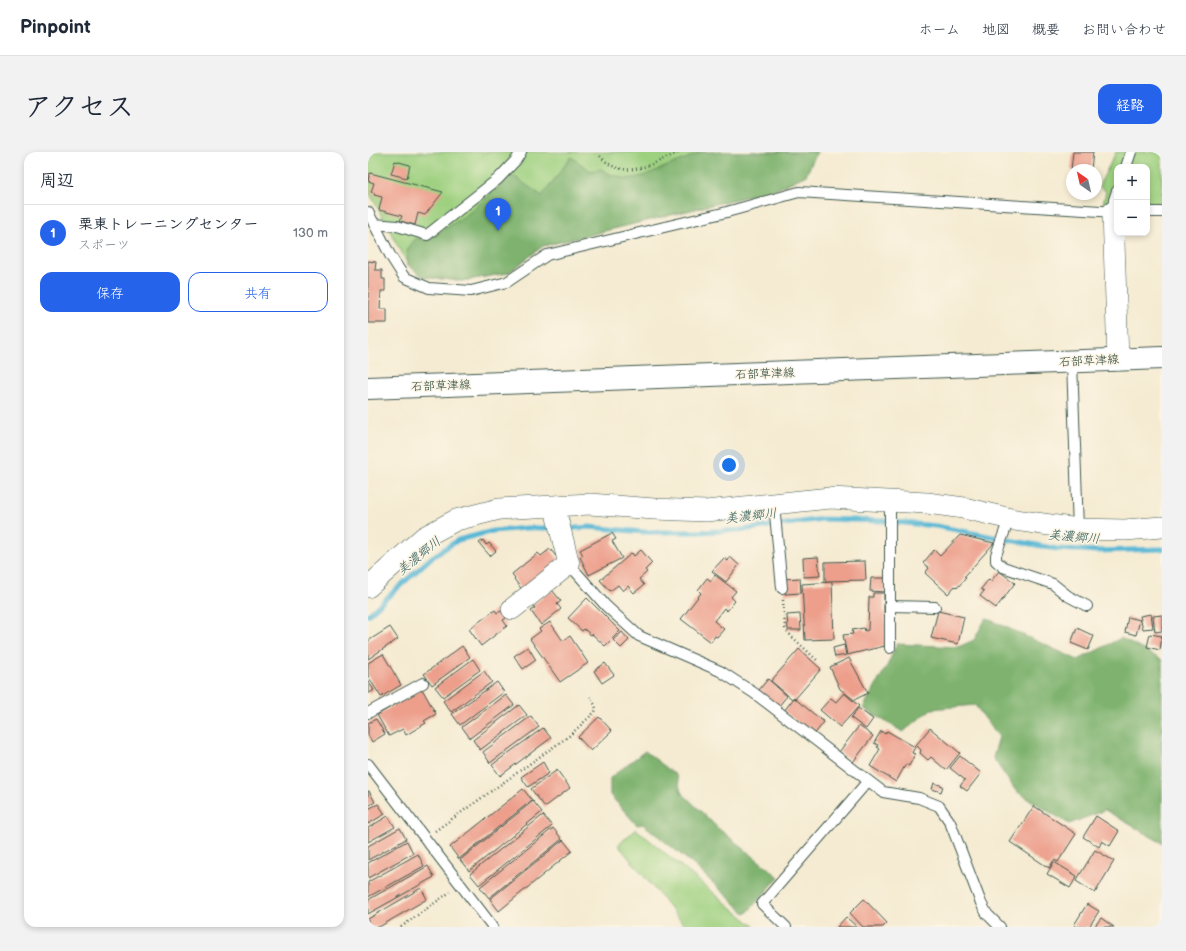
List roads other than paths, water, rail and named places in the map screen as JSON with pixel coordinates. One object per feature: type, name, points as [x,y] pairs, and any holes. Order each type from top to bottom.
[{"type":"main road","name":"石部草津線","points":[[368,388],[1162,358]]},
{"type":"street","points":[[1115,236],[1118,360]]},
{"type":"street","points":[[368,587],[424,537],[456,520],[499,509],[557,511],[590,504],[706,511],[775,509],[830,498],[889,506],[927,503],[964,508],[1007,525],[1125,530],[1162,527]]},
{"type":"street","points":[[512,609],[569,564],[557,511]]},
{"type":"lane","points":[[374,224],[397,226],[427,235],[498,179],[516,160],[521,152]]},
{"type":"lane","points":[[1127,164],[1131,152]]},
{"type":"lane","points":[[368,212],[404,277],[429,288],[471,291],[507,282],[547,256],[715,215],[799,192],[1114,212]]},
{"type":"lane","points":[[1150,212],[1162,212]]},
{"type":"lane","points":[[1072,362],[1078,529]]},
{"type":"lane","points":[[889,506],[890,648]]},
{"type":"lane","points":[[775,509],[782,588]]},
{"type":"lane","points":[[1007,525],[996,555],[996,561],[1003,567],[1053,584],[1068,596],[1087,606]]},
{"type":"lane","points":[[569,564],[606,606],[639,636],[720,671],[754,693],[883,792],[920,798],[939,806],[950,822],[981,903],[987,914],[1000,927]]},
{"type":"lane","points":[[890,606],[935,607]]},
{"type":"lane","points":[[368,713],[423,682]]},
{"type":"lane","points":[[368,765],[493,927]]},
{"type":"lane","points":[[786,927],[762,904],[868,781]]},
{"type":"waterway","name":"美濃郷川","points":[[565,529],[589,527],[643,532],[698,532],[740,530],[823,519],[884,521],[936,526],[1057,549],[1098,551],[1162,549]]},
{"type":"waterway","name":"美濃郷川","points":[[368,615],[431,558],[458,540],[493,531],[526,528],[555,528]]},
{"type":"place","name":"栗東トレーニングセンター","points":[[498,231]]}]
